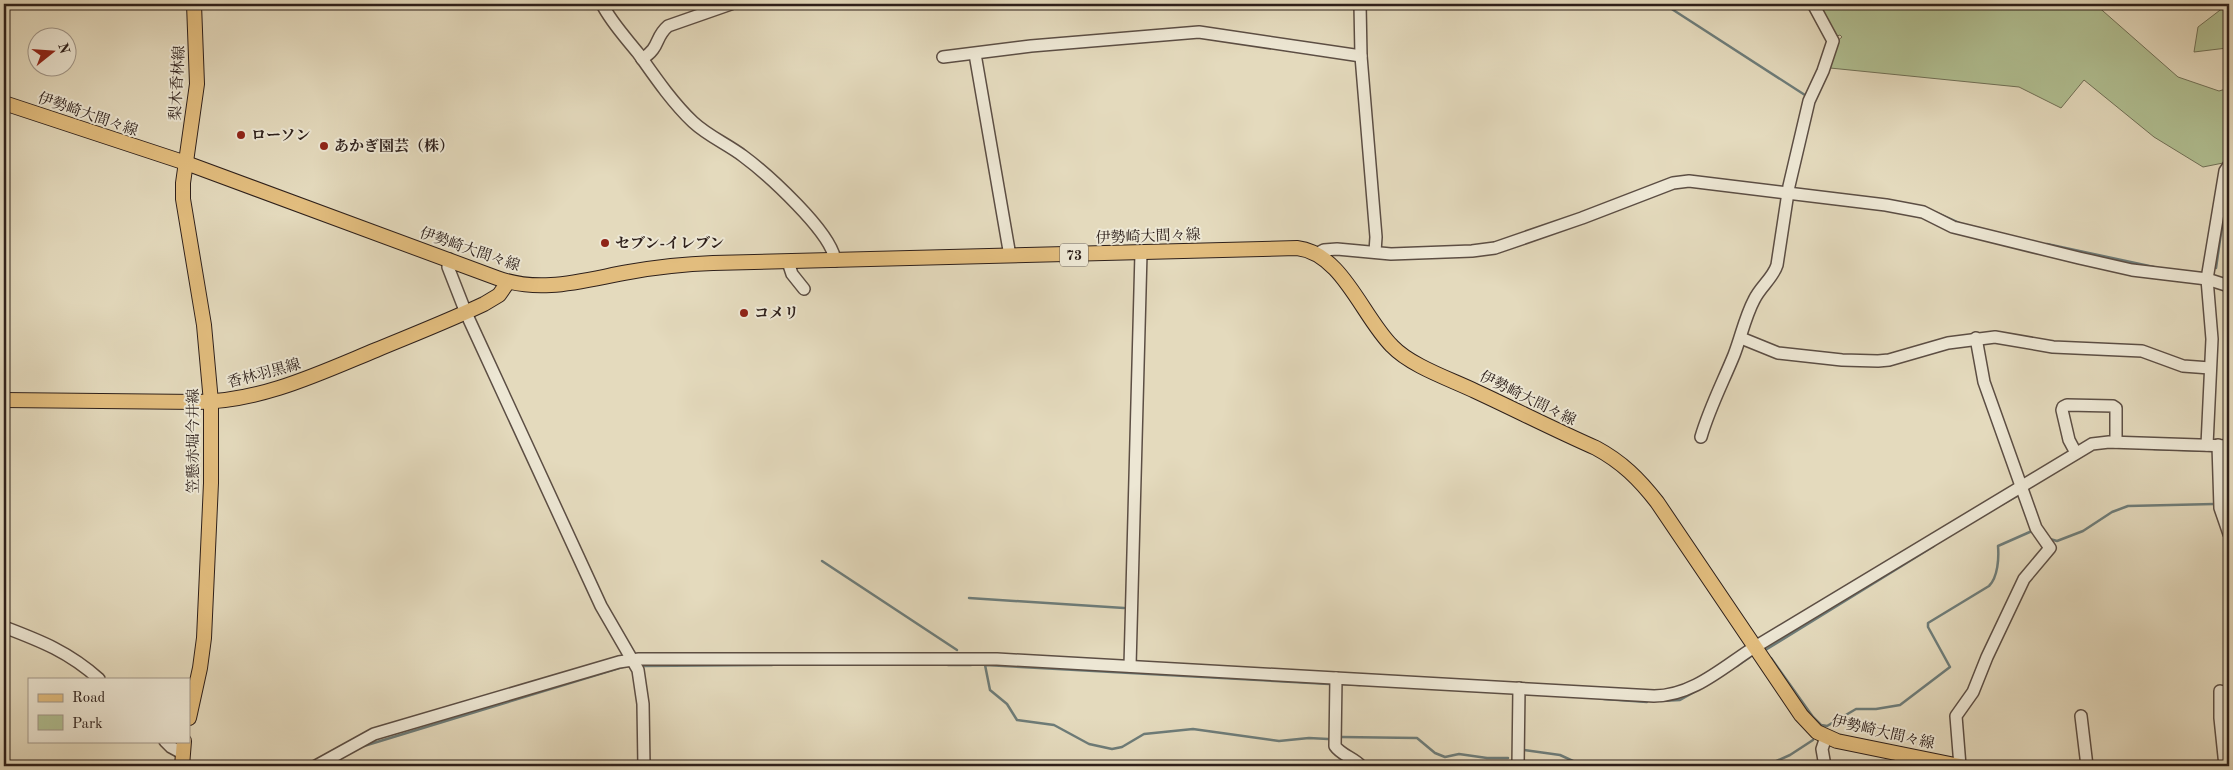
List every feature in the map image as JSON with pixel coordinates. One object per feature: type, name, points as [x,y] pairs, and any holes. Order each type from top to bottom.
[{"type":"main road","name":"梨木香林線","points":[[186,164],[197,84],[194,4]]},
{"type":"main road","name":"伊勢崎大間々線","points":[[4,103],[186,164],[508,282],[526,285],[551,286],[684,264],[1296,248],[1318,253],[1336,270],[1385,338],[1399,352],[1437,373],[1596,448],[1616,460],[1632,473],[1657,502],[1806,722],[1826,737],[1917,762],[1960,766]]},
{"type":"main road","name":"笠懸赤堀今井線","points":[[186,164],[183,183],[184,213],[204,326],[211,402],[204,638],[200,668],[190,713]]},
{"type":"main road","name":"香林羽黒線","points":[[4,400],[211,402],[239,399],[283,388],[466,313],[493,300],[503,291],[508,282]]},
{"type":"street","points":[[602,4],[676,103],[694,123],[757,167],[804,212],[832,248],[835,261]]},
{"type":"street","points":[[642,59],[653,52],[660,34],[668,26],[731,4]]},
{"type":"street","points":[[1360,4],[1361,56],[1376,237],[1375,252]]},
{"type":"street","points":[[1700,437],[1709,411],[1741,338],[1753,301],[1761,287],[1776,270],[1788,194],[1809,101],[1823,71],[1833,41],[1813,4]]},
{"type":"street","points":[[943,57],[1031,46],[1199,32],[1361,56]]},
{"type":"street","points":[[975,54],[1010,256]]},
{"type":"street","points":[[2229,165],[2225,171],[2207,279],[2212,329],[2210,368],[2218,445],[2220,508],[2229,534]]},
{"type":"street","points":[[1318,253],[1324,250],[1337,249],[1419,253],[1494,248],[1680,182],[1886,205],[1917,211],[1952,227],[2079,258],[2132,270],[2207,279],[2229,286]]},
{"type":"street","points":[[1130,666],[1142,253]]},
{"type":"street","points":[[449,259],[448,267],[466,313],[602,606],[638,670],[642,689],[644,766]]},
{"type":"street","points":[[788,262],[792,274],[804,289]]},
{"type":"street","points":[[1741,338],[1778,353],[1873,361],[1889,360],[1930,348],[1976,338],[2006,338],[2053,347],[2142,351],[2183,366],[2210,368]]},
{"type":"street","points":[[1960,766],[1956,716],[1973,692],[1987,657],[2024,579],[2050,548],[2036,528],[1984,382],[1976,338]]},
{"type":"street","points":[[2076,453],[2070,440],[2062,410],[2067,405],[2113,406],[2116,408],[2116,442]]},
{"type":"street","points":[[316,766],[374,734],[633,659],[978,659],[1654,696],[1674,694],[1696,686],[1755,648],[2092,444],[2116,442],[2218,445]]},
{"type":"street","points":[[4,627],[57,648],[73,657],[98,678]]},
{"type":"street","points":[[1336,678],[1335,746],[1336,749],[1361,766]]},
{"type":"street","points":[[1518,766],[1519,688]]},
{"type":"street","points":[[2225,766],[2220,718],[2220,691],[2229,693]]},
{"type":"street","points":[[2081,716],[2087,766]]},
{"type":"street","points":[[1825,766],[1822,749],[1826,737]]},
{"type":"street","points":[[166,742],[183,753]]},
{"type":"green space","points":[[1816,4],[2095,4],[2178,77],[2219,91],[2229,88],[2229,157],[2223,163],[2203,167],[2154,137],[2084,80],[2061,108],[2019,87],[1830,68],[1835,43],[1842,37],[1840,35],[1834,37]]},
{"type":"green space","points":[[2228,4],[2229,59],[2227,48],[2194,52],[2198,27]]},
{"type":"waterway","points":[[1664,4],[1808,97]]},
{"type":"waterway","points":[[2223,222],[2229,187]]},
{"type":"waterway","points":[[1937,213],[1959,223]]},
{"type":"waterway","points":[[2216,268],[2223,222],[2229,220]]},
{"type":"waterway","points":[[2047,244],[2154,267]]},
{"type":"waterway","points":[[2154,449],[2215,451]]},
{"type":"waterway","points":[[2003,504],[2019,495]]},
{"type":"waterway","points":[[2050,539],[2057,541],[2083,531],[2112,512],[2128,506],[2214,504]]},
{"type":"waterway","points":[[1771,658],[1813,717],[1821,725],[1827,726],[1856,709],[1876,709],[1900,705],[1950,667],[1928,627],[1928,623],[1989,586],[1996,573],[1998,546],[2032,531]]},
{"type":"waterway","points":[[1767,649],[1934,546]]},
{"type":"waterway","points":[[822,561],[957,650]]},
{"type":"waterway","points":[[969,598],[1124,608]]},
{"type":"waterway","points":[[1737,666],[1750,657]]},
{"type":"waterway","points":[[643,666],[772,665]]},
{"type":"waterway","points":[[948,665],[971,665]]},
{"type":"waterway","points":[[1328,739],[1309,738],[1279,741],[1193,729],[1144,734],[1122,747],[1112,749],[1089,744],[1054,725],[1017,720],[1007,704],[990,690],[985,665],[1329,684]]},
{"type":"waterway","points":[[364,746],[626,666]]},
{"type":"waterway","points":[[1341,684],[1360,685]]},
{"type":"waterway","points":[[1661,701],[1680,700],[1696,691]]},
{"type":"waterway","points":[[1604,699],[1647,702]]},
{"type":"waterway","points":[[1341,737],[1417,738],[1435,753],[1445,757],[1459,754],[1487,758],[1508,758]]},
{"type":"waterway","points":[[1765,766],[1790,755],[1813,740]]},
{"type":"waterway","points":[[1524,750],[1560,755],[1584,766]]},
{"type":"waterway","points":[[328,766],[340,759]]},
{"type":"place","name":"ローソン","points":[[241,135]]},
{"type":"place","name":"あかぎ園芸（株）","points":[[324,146]]},
{"type":"place","name":"セブン-イレブン","points":[[605,243]]},
{"type":"place","name":"コメリ","points":[[744,313]]}]
